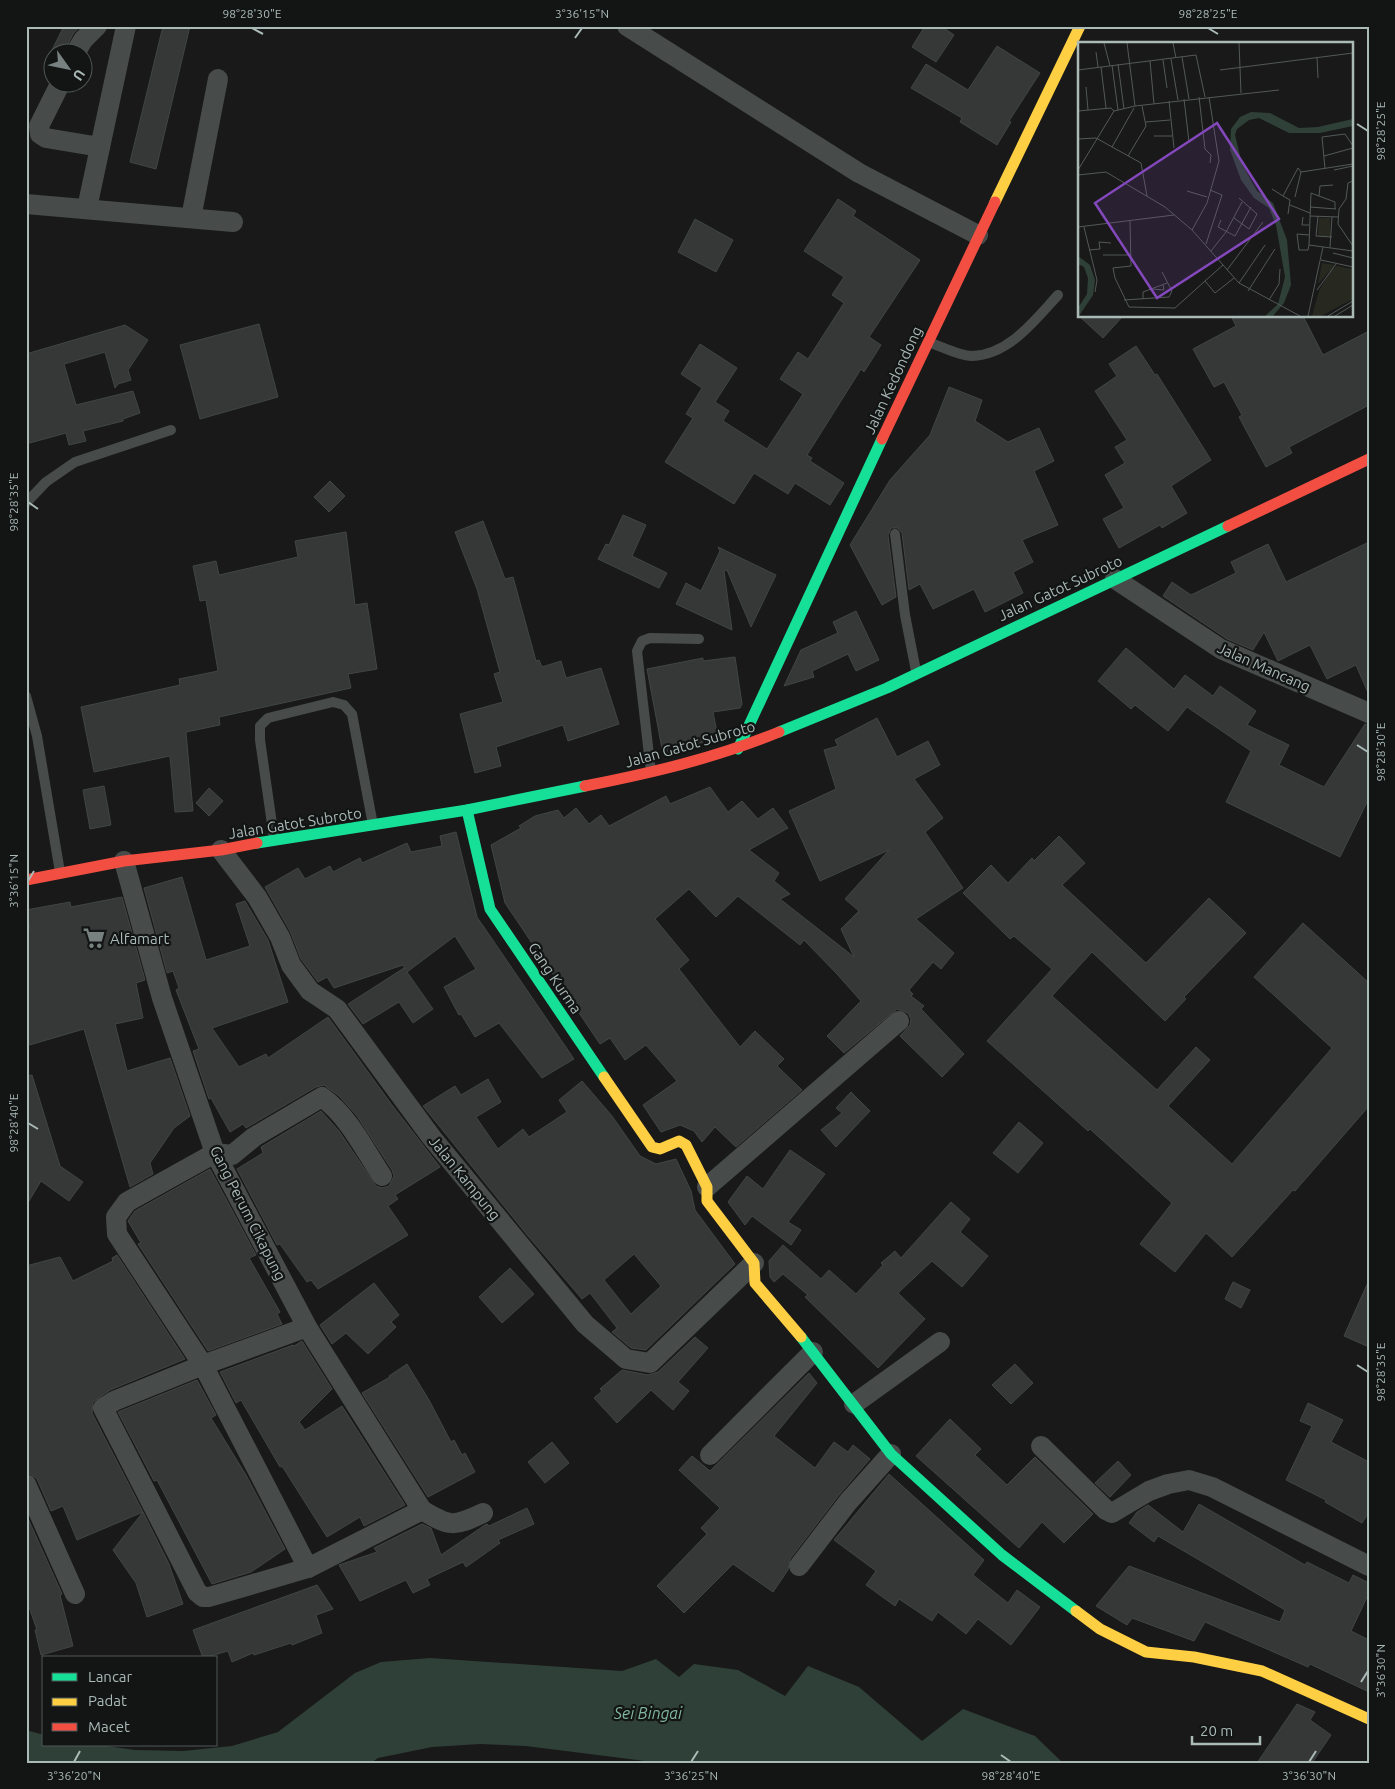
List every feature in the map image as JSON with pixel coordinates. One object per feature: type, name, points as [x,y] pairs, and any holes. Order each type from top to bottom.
[{"type":"street","points":[[81,42],[97,26]]},
{"type":"street","points":[[87,208],[126,26]]},
{"type":"street","points":[[627,26],[859,173],[978,235]]},
{"type":"street","name":"Jalan Kedondong","points":[[738,749],[927,342],[1080,26]]},
{"type":"street","points":[[191,218],[218,79]]},
{"type":"street","points":[[56,92],[39,126],[40,134],[46,138],[100,147]]},
{"type":"street","points":[[26,204],[233,222]]},
{"type":"street","name":"Jalan Gatot Subroto","points":[[26,880],[124,861],[221,850],[274,839],[373,826],[467,810],[651,773],[738,749],[887,688],[1114,578],[1369,459]]},
{"type":"street","name":"Jalan Mancang","points":[[1114,578],[1221,650],[1369,713]]},
{"type":"street","name":"Gang Kurma","points":[[467,810],[490,909],[652,1147],[660,1149],[679,1141],[684,1142],[707,1187]]},
{"type":"street","name":"Jalan Kampung","points":[[221,850],[257,897],[280,936],[291,965],[310,991],[337,1009],[432,1138],[585,1324],[626,1359],[650,1363],[754,1263]]},
{"type":"street","name":"Gang Perum Cikapung","points":[[124,861],[162,998],[215,1153],[307,1327],[422,1510]]},
{"type":"street","points":[[899,1021],[707,1187],[707,1201],[754,1263],[755,1283],[813,1352],[891,1454],[1002,1555],[1100,1629],[1146,1652],[1194,1657],[1262,1671],[1369,1719]]},
{"type":"street","points":[[308,1568],[203,1365],[117,1234],[116,1217],[127,1202],[215,1153],[232,1156],[254,1137],[322,1097],[335,1106],[363,1143],[382,1176]]},
{"type":"street","points":[[307,1327],[203,1365],[114,1401],[103,1408],[197,1592],[209,1597],[308,1568],[422,1510],[441,1522],[460,1524],[483,1513]]},
{"type":"street","points":[[854,1404],[940,1342]]},
{"type":"street","points":[[710,1455],[813,1352]]},
{"type":"street","points":[[1041,1446],[1106,1510],[1112,1513],[1118,1512],[1149,1491],[1189,1480],[1212,1487],[1369,1566]]},
{"type":"street","points":[[799,1566],[848,1502],[891,1454]]},
{"type":"street","points":[[26,1484],[75,1594]]},
{"type":"lane","points":[[927,342],[972,356],[1001,349],[1029,326],[1058,296]]},
{"type":"lane","points":[[26,503],[46,482],[75,462],[171,430]]},
{"type":"lane","points":[[895,534],[905,615],[916,673]]},
{"type":"lane","points":[[651,773],[637,651],[642,640],[650,638],[699,639]]},
{"type":"lane","points":[[26,696],[37,736],[60,873]]},
{"type":"lane","points":[[274,839],[260,740],[260,726],[268,718],[333,702],[344,705],[352,714],[373,826]]},
{"type":"water","name":"Sei Bingai","points":[[430,1658],[622,1671],[656,1659],[679,1677],[694,1664],[738,1670],[785,1696],[808,1666],[859,1687],[922,1741],[963,1709],[1035,1736],[1063,1763],[661,1763],[526,1746],[480,1744],[432,1747],[378,1758],[371,1763],[26,1763],[26,1730],[42,1734],[42,1746],[106,1746],[135,1750],[183,1751],[232,1746],[278,1732],[355,1673],[381,1662]]},
{"type":"building","points":[[64,26],[80,26],[69,42],[56,42]]},
{"type":"building","points":[[163,26],[190,26],[156,169],[130,162]]},
{"type":"building","points":[[925,26],[941,26],[954,35],[936,62],[912,47]]},
{"type":"building","points":[[997,46],[1040,73],[1009,121],[1011,122],[997,145],[960,122],[962,118],[911,88],[926,64],[968,90]]},
{"type":"building","points":[[838,199],[856,211],[853,216],[920,260],[869,337],[881,345],[864,372],[861,369],[807,455],[812,458],[810,461],[844,483],[830,505],[795,483],[788,494],[754,473],[734,504],[665,462],[693,418],[686,414],[702,388],[681,374],[700,344],[737,368],[715,402],[729,411],[723,421],[767,449],[803,394],[780,379],[798,352],[808,359],[844,303],[832,295],[844,277],[804,251]]},
{"type":"building","points":[[695,219],[733,240],[716,272],[678,252]]},
{"type":"building","points":[[1081,318],[1121,318],[1103,338]]},
{"type":"building","points":[[1232,318],[1304,318],[1323,355],[1369,331],[1369,405],[1289,447],[1292,453],[1266,467],[1239,417],[1242,415],[1224,382],[1214,387],[1193,349],[1236,326]]},
{"type":"building","points":[[259,324],[278,397],[200,419],[180,345]]},
{"type":"building","points":[[125,325],[148,340],[128,370],[131,380],[118,384],[115,388],[105,352],[64,364],[76,405],[133,391],[140,413],[123,419],[123,421],[83,431],[86,441],[69,445],[66,433],[26,444],[26,354]]},
{"type":"building","points":[[1136,346],[1155,375],[1157,374],[1211,460],[1171,486],[1187,513],[1162,528],[1160,525],[1119,548],[1103,519],[1124,508],[1105,475],[1125,463],[1115,447],[1127,440],[1095,391],[1117,376],[1109,364]]},
{"type":"building","points":[[949,387],[982,400],[975,421],[1008,442],[1039,428],[1054,461],[1034,471],[1058,525],[1022,540],[1033,562],[1013,572],[1023,593],[985,612],[974,589],[933,609],[920,584],[909,590],[902,533],[898,528],[891,528],[888,535],[896,597],[882,605],[850,545],[890,480],[930,435]]},
{"type":"building","points":[[330,481],[345,496],[329,512],[314,497]]},
{"type":"building","points":[[623,515],[646,525],[632,556],[667,573],[659,588],[598,559],[606,544],[609,545]]},
{"type":"building","points":[[483,521],[505,579],[513,577],[536,661],[539,660],[542,667],[561,661],[566,678],[601,668],[619,724],[568,741],[563,725],[496,747],[501,766],[475,773],[460,714],[503,702],[494,674],[500,672],[477,589],[455,532]]},
{"type":"building","points":[[346,532],[355,605],[367,603],[377,669],[348,674],[351,688],[219,717],[220,725],[186,732],[193,811],[175,812],[170,756],[94,772],[81,707],[180,685],[179,679],[218,671],[206,600],[200,601],[193,566],[216,561],[219,575],[298,557],[295,541]]},
{"type":"building","points":[[1369,542],[1369,695],[1356,665],[1327,679],[1310,645],[1278,661],[1264,632],[1253,650],[1227,639],[1163,596],[1172,582],[1191,595],[1236,573],[1231,562],[1268,544],[1286,582]]},
{"type":"building","points":[[718,547],[776,575],[751,627],[727,570],[724,571],[732,630],[676,604],[686,583],[701,591],[720,551]]},
{"type":"building","points":[[856,611],[879,660],[856,671],[848,654],[812,671],[814,677],[784,686],[801,650],[838,633],[833,622]]},
{"type":"building","points":[[1126,648],[1174,689],[1185,675],[1213,696],[1220,686],[1256,711],[1247,725],[1289,745],[1279,765],[1324,787],[1365,724],[1369,725],[1369,798],[1340,857],[1226,802],[1251,751],[1187,707],[1168,731],[1135,705],[1131,709],[1098,681]]},
{"type":"building","points":[[735,657],[742,704],[740,708],[713,712],[718,738],[663,754],[647,669],[703,658],[703,661]]},
{"type":"building","points":[[877,718],[897,757],[928,741],[940,765],[914,779],[943,818],[925,832],[963,888],[916,919],[954,953],[941,969],[933,962],[909,990],[913,994],[911,996],[924,1006],[921,1009],[964,1054],[942,1077],[900,1036],[910,1025],[911,1019],[908,1013],[897,1009],[844,1053],[827,1036],[861,1001],[837,974],[804,940],[800,945],[738,896],[716,917],[689,889],[655,919],[689,960],[679,969],[740,1047],[755,1031],[784,1059],[777,1066],[802,1090],[736,1147],[715,1127],[702,1142],[694,1131],[680,1125],[661,1132],[643,1105],[677,1081],[646,1045],[625,1060],[610,1038],[600,1044],[505,903],[491,845],[521,828],[519,826],[535,816],[558,810],[564,818],[576,808],[589,824],[601,815],[609,826],[666,796],[670,804],[710,787],[728,812],[742,801],[758,819],[773,808],[788,828],[749,850],[779,873],[774,881],[790,894],[780,899],[854,957],[841,929],[859,911],[845,899],[889,850],[820,881],[789,811],[836,789],[824,750],[838,746],[835,740]]},
{"type":"building","points":[[104,786],[111,825],[90,829],[83,790]]},
{"type":"building","points":[[209,788],[223,801],[209,816],[196,803]]},
{"type":"building","points":[[456,832],[477,917],[574,1059],[542,1078],[499,1023],[475,1037],[461,1014],[459,1015],[444,987],[476,969],[455,936],[407,972],[433,1009],[413,1023],[399,1002],[363,1024],[348,1004],[405,969],[403,965],[334,988],[327,977],[318,982],[301,959],[290,931],[265,887],[298,868],[305,879],[330,866],[333,872],[360,858],[362,863],[407,843],[411,852],[442,846],[440,836]]},
{"type":"building","points":[[1059,836],[1085,863],[1062,885],[1146,963],[1209,898],[1246,933],[1184,997],[1186,999],[1165,1021],[1092,952],[1052,996],[1157,1090],[1196,1047],[1210,1060],[1168,1106],[1232,1164],[1332,1048],[1254,977],[1303,923],[1369,983],[1369,1106],[1295,1191],[1293,1190],[1232,1257],[1206,1233],[1175,1272],[1140,1244],[1172,1203],[1090,1129],[1088,1131],[987,1041],[1052,969],[1014,936],[1010,939],[963,893],[991,865],[1008,883],[1032,858],[1034,861]]},
{"type":"building","points":[[182,877],[206,960],[250,946],[236,904],[245,901],[268,940],[288,1002],[212,1028],[239,1067],[266,1054],[268,1058],[328,1017],[440,1167],[395,1195],[398,1199],[388,1206],[408,1235],[318,1289],[311,1280],[307,1282],[280,1244],[277,1245],[237,1169],[263,1153],[261,1147],[321,1111],[339,1131],[376,1186],[382,1188],[389,1186],[394,1176],[357,1116],[339,1096],[324,1085],[316,1087],[246,1128],[243,1124],[230,1132],[211,1098],[209,1099],[193,1051],[199,1049],[176,990],[179,988],[173,971],[167,973],[144,888]]},
{"type":"building","points":[[122,897],[145,980],[136,983],[143,1018],[115,1024],[127,1071],[170,1058],[190,1116],[174,1128],[150,1163],[153,1174],[130,1187],[84,1029],[26,1046],[26,931],[30,930],[26,910],[70,902],[71,907]]},
{"type":"building","points":[[32,1075],[60,1166],[83,1182],[69,1201],[41,1181],[26,1206],[26,1076]]},
{"type":"building","points":[[488,1079],[501,1102],[476,1117],[498,1149],[523,1129],[529,1137],[567,1112],[559,1100],[582,1081],[612,1116],[640,1156],[656,1164],[676,1159],[691,1191],[695,1210],[735,1264],[646,1350],[631,1348],[612,1332],[617,1328],[590,1293],[582,1299],[528,1236],[423,1106],[455,1086],[461,1095]],"holes":[[[634,1254],[661,1286],[631,1314],[604,1280]]]},
{"type":"building","points":[[851,1092],[870,1111],[836,1147],[821,1130],[842,1113],[836,1108]]},
{"type":"building","points":[[1019,1122],[1043,1143],[1018,1173],[993,1153]]},
{"type":"building","points":[[790,1150],[825,1174],[788,1222],[801,1230],[791,1245],[752,1216],[745,1225],[728,1202],[747,1176],[763,1189]]},
{"type":"building","points":[[210,1169],[256,1255],[249,1258],[280,1312],[277,1314],[282,1324],[208,1351],[138,1244],[141,1243],[128,1221],[135,1211]]},
{"type":"building","points":[[951,1202],[970,1219],[960,1232],[988,1256],[962,1287],[932,1261],[898,1293],[925,1319],[878,1368],[805,1297],[808,1295],[783,1274],[774,1282],[770,1277],[769,1261],[783,1245],[821,1279],[829,1270],[856,1294],[883,1265],[881,1263],[895,1251],[901,1258]]},
{"type":"building","points":[[117,1255],[185,1359],[110,1390],[93,1402],[92,1413],[143,1512],[77,1540],[63,1506],[51,1511],[37,1479],[29,1473],[26,1466],[26,1266],[60,1257],[73,1281],[113,1261],[112,1258]]},
{"type":"building","points":[[510,1268],[534,1294],[502,1323],[479,1297]]},
{"type":"building","points":[[1369,1280],[1369,1347],[1344,1336]]},
{"type":"building","points":[[1233,1282],[1250,1290],[1241,1308],[1225,1299]]},
{"type":"building","points":[[374,1283],[399,1315],[391,1322],[396,1327],[368,1354],[346,1333],[332,1344],[320,1325]]},
{"type":"building","points":[[695,1337],[708,1348],[678,1382],[689,1391],[673,1410],[651,1390],[617,1423],[594,1398],[602,1391],[600,1389],[622,1370],[648,1375],[658,1372]]},
{"type":"building","points":[[302,1341],[332,1389],[299,1422],[305,1430],[342,1406],[405,1505],[364,1526],[360,1517],[327,1537],[282,1466],[280,1467],[241,1400],[236,1403],[220,1372],[294,1346]]},
{"type":"building","points":[[407,1364],[451,1442],[454,1440],[462,1455],[465,1453],[475,1472],[428,1497],[362,1393],[390,1377]]},
{"type":"building","points":[[1015,1364],[1033,1383],[1011,1404],[992,1385]]},
{"type":"building","points":[[809,1373],[817,1383],[774,1436],[815,1468],[834,1442],[848,1452],[853,1445],[870,1459],[839,1495],[790,1559],[788,1570],[773,1592],[733,1564],[684,1613],[657,1586],[707,1534],[701,1528],[720,1508],[679,1470],[692,1456],[710,1471]]},
{"type":"building","points":[[197,1380],[216,1415],[211,1418],[246,1475],[285,1549],[251,1572],[212,1584],[157,1480],[154,1481],[118,1412]]},
{"type":"building","points":[[1308,1403],[1343,1420],[1331,1442],[1369,1462],[1369,1512],[1362,1523],[1325,1502],[1326,1500],[1286,1480],[1312,1426],[1300,1421]]},
{"type":"building","points":[[950,1419],[981,1449],[975,1455],[1007,1485],[1035,1457],[1093,1514],[1064,1543],[1042,1522],[1019,1548],[916,1456]]},
{"type":"building","points":[[552,1442],[569,1463],[545,1483],[528,1462]]},
{"type":"building","points":[[1118,1461],[1131,1475],[1110,1497],[1095,1483]]},
{"type":"building","points":[[889,1474],[984,1560],[973,1575],[1008,1603],[1017,1590],[1040,1607],[1011,1645],[978,1619],[966,1634],[938,1612],[932,1621],[899,1599],[895,1606],[866,1585],[876,1571],[834,1540]]},
{"type":"building","points":[[1199,1504],[1305,1565],[1307,1562],[1349,1583],[1353,1575],[1369,1583],[1369,1593],[1351,1631],[1369,1640],[1369,1692],[1310,1664],[1308,1667],[1205,1622],[1194,1641],[1132,1618],[1127,1625],[1096,1606],[1129,1566],[1280,1622],[1285,1610],[1158,1536],[1154,1542],[1129,1523],[1137,1512],[1148,1505],[1183,1532]]},
{"type":"building","points":[[527,1508],[534,1524],[498,1540],[500,1543],[466,1567],[463,1562],[427,1579],[430,1585],[413,1593],[406,1580],[360,1601],[339,1565],[377,1552],[374,1548],[422,1524],[431,1528],[441,1555],[485,1525],[489,1526]]},
{"type":"building","points":[[143,1512],[169,1564],[183,1604],[147,1617],[136,1583],[113,1550]]},
{"type":"building","points":[[26,1514],[62,1594],[60,1595],[73,1646],[41,1655],[35,1630],[37,1630],[26,1598]]},
{"type":"building","points":[[317,1585],[333,1609],[316,1615],[322,1633],[292,1645],[291,1643],[254,1655],[253,1653],[232,1662],[228,1651],[202,1656],[193,1630]]},
{"type":"building","points":[[1297,1704],[1315,1712],[1310,1720],[1331,1735],[1312,1763],[1257,1763]]},
{"type":"traffic: fast","points":[[738,749],[882,439]]},
{"type":"traffic: fast","points":[[779,732],[887,688],[1228,526]]},
{"type":"traffic: fast","points":[[257,843],[467,810],[585,786]]},
{"type":"traffic: fast","points":[[467,810],[490,909],[604,1077]]},
{"type":"traffic: fast","points":[[801,1337],[891,1454],[1002,1555],[1076,1611]]},
{"type":"traffic: slow","points":[[995,202],[1080,26]]},
{"type":"traffic: slow","points":[[604,1077],[652,1147],[660,1149],[679,1141],[686,1145],[707,1187],[707,1201],[754,1263],[755,1283],[801,1337]]},
{"type":"traffic: slow","points":[[1076,1611],[1100,1629],[1146,1652],[1194,1657],[1262,1671],[1369,1719]]},
{"type":"traffic: jam","points":[[882,439],[995,202]]},
{"type":"traffic: jam","points":[[1228,526],[1369,459]]},
{"type":"traffic: jam","points":[[585,786],[683,764],[731,750],[779,732]]},
{"type":"traffic: jam","points":[[26,880],[124,861],[221,850],[257,843]]},
{"type":"place","name":"Alfamart","points":[[94,938]]}]
